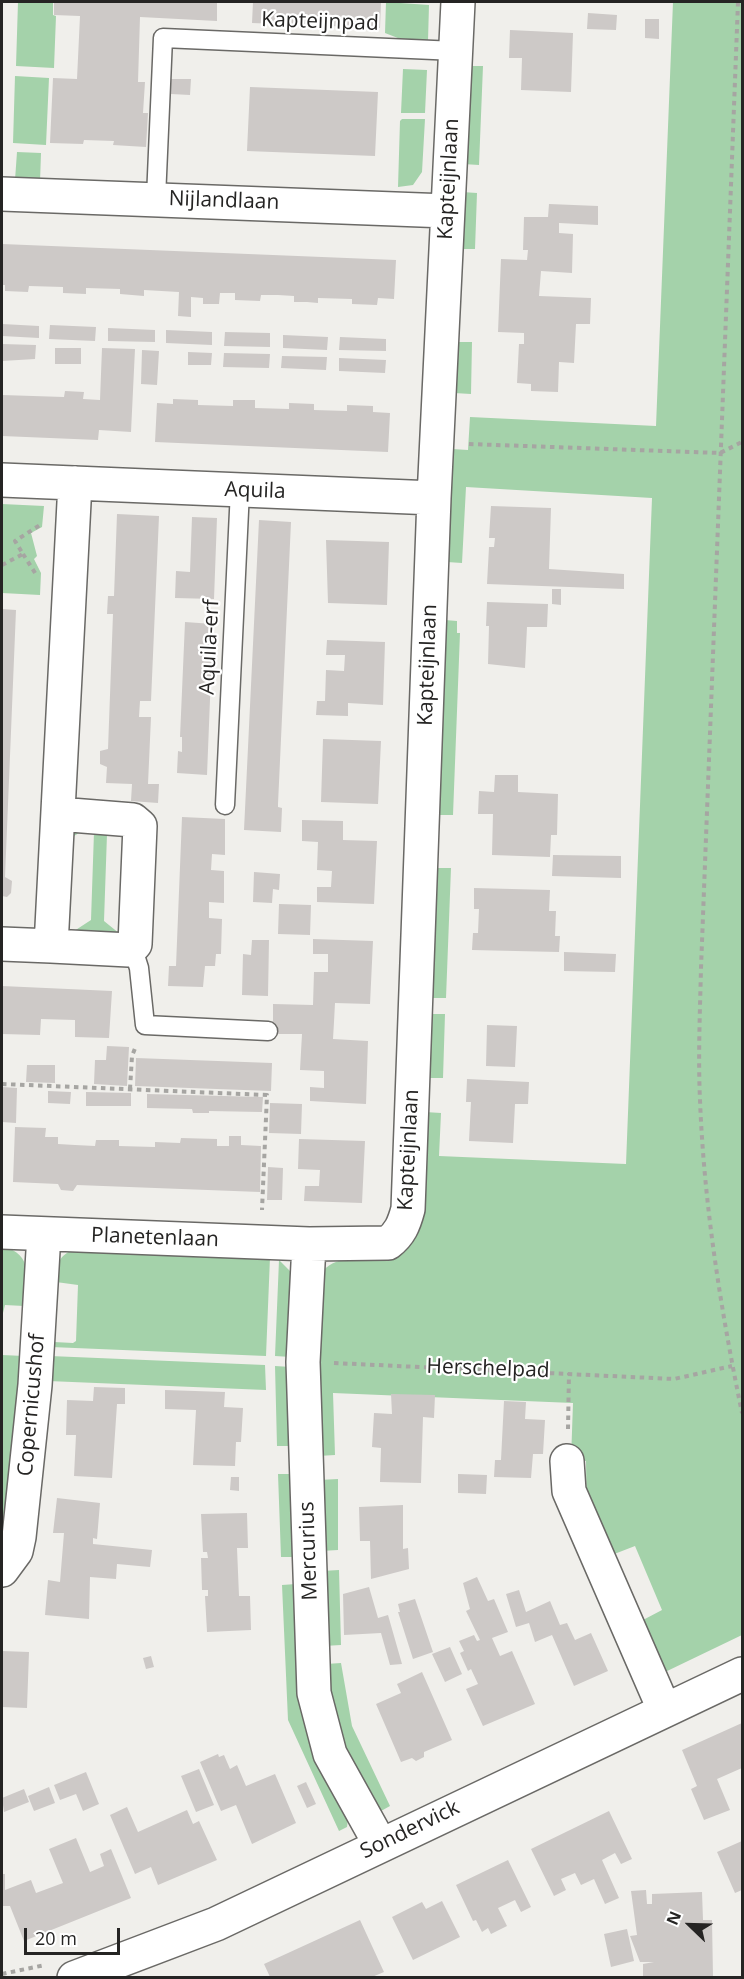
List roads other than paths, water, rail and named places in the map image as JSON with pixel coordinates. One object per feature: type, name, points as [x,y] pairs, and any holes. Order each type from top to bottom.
[{"type":"street","name":"Kapteijnlaan","points":[[309,1244],[388,1243],[398,1236],[408,1209],[434,498],[458,2]]},
{"type":"street","name":"Nijlandlaan","points":[[2,194],[156,198],[447,211]]},
{"type":"street","name":"Aquila","points":[[2,480],[75,487],[240,490],[434,498]]},
{"type":"street","points":[[51,946],[75,487]]},
{"type":"street","points":[[2,944],[133,948],[140,826],[133,820],[58,814]]},
{"type":"street","name":"Planetenlaan","points":[[2,1232],[309,1244]]},
{"type":"street","name":"Copernicushof","points":[[2,1570],[16,1551],[19,1537],[35,1385],[44,1234]]},
{"type":"street","name":"Mercurius","points":[[309,1244],[303,1362],[314,1693],[330,1754],[380,1844]]},
{"type":"street","points":[[567,1461],[569,1491],[664,1709]]},
{"type":"street","name":"Sondervick","points":[[74,1977],[216,1924],[664,1709],[742,1674]]},
{"type":"lane","name":"Kapteijnpad","points":[[156,198],[163,38],[456,51]]},
{"type":"lane","name":"Aquila-erf","points":[[225,805],[240,490]]},
{"type":"lane","points":[[133,948],[139,968],[145,1025],[268,1031]]}]
